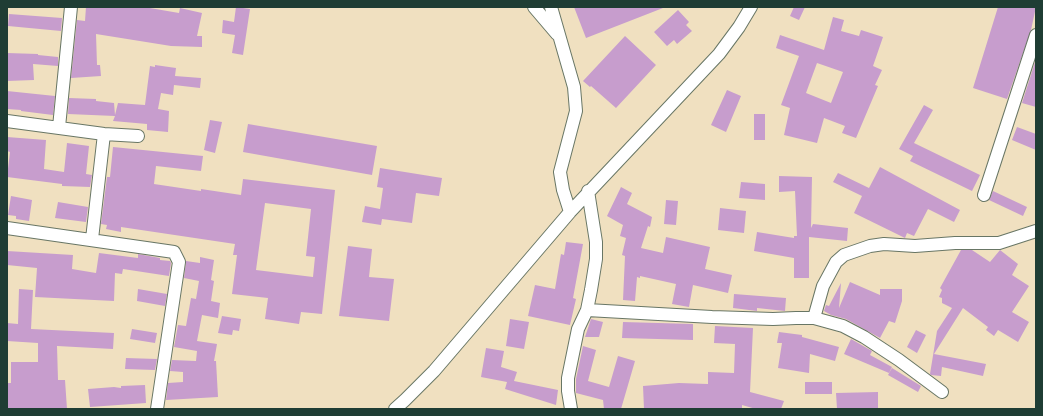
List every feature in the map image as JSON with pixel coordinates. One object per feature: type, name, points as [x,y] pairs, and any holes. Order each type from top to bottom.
[{"type":"street","points":[[60,127],[71,7]]},
{"type":"street","points":[[534,7],[561,38]]},
{"type":"street","points":[[551,7],[574,87],[576,111],[560,172],[563,190],[570,212]]},
{"type":"street","points":[[395,409],[434,371],[588,192],[719,54],[739,27],[751,7]]},
{"type":"street","points":[[984,195],[1036,35]]},
{"type":"street","points":[[7,121],[104,134],[138,136]]},
{"type":"street","points":[[92,239],[104,134]]},
{"type":"street","points":[[571,409],[568,392],[568,378],[578,329],[587,310],[592,290],[596,259],[596,242],[588,192]]},
{"type":"street","points":[[7,228],[92,239],[174,252],[179,262],[157,409]]},
{"type":"street","points":[[814,318],[823,286],[836,262],[844,255],[870,246],[884,244],[915,246],[955,243],[999,243],[1036,231]]},
{"type":"street","points":[[587,310],[712,317],[774,319],[814,318],[843,326],[864,337],[899,360],[942,392]]},
{"type":"building","points":[[86,7],[144,7],[179,13],[180,8],[202,13],[197,36],[202,36],[202,47],[171,46],[96,34],[97,65],[100,65],[101,76],[71,78],[77,20],[85,21]]},
{"type":"building","points":[[236,7],[250,9],[243,55],[232,53],[235,35],[222,33],[223,20],[234,22]]},
{"type":"building","points":[[574,7],[662,7],[663,8],[586,38]]},
{"type":"building","points":[[794,7],[805,7],[799,20],[790,16]]},
{"type":"building","points":[[998,7],[1036,7],[1031,30],[1007,99],[973,88]]},
{"type":"building","points":[[678,10],[689,22],[686,25],[692,31],[677,44],[674,40],[667,46],[654,32]]},
{"type":"building","points":[[9,14],[62,18],[61,31],[8,26]]},
{"type":"building","points":[[833,17],[844,20],[841,31],[859,36],[861,30],[883,37],[873,66],[882,70],[875,85],[878,86],[856,138],[842,133],[845,126],[824,118],[817,143],[784,135],[790,108],[781,105],[799,56],[776,48],[780,35],[824,50]],"holes":[[[817,63],[843,72],[831,103],[806,93]]]},
{"type":"building","points":[[625,36],[656,65],[616,108],[583,81]]},
{"type":"building","points":[[7,53],[38,54],[58,57],[58,66],[33,64],[34,80],[7,81]]},
{"type":"building","points":[[1036,59],[1036,107],[1022,103]]},
{"type":"building","points":[[155,65],[176,68],[175,76],[201,78],[200,88],[174,85],[173,95],[161,93],[158,109],[169,111],[168,132],[147,130],[147,124],[113,121],[115,116],[68,114],[69,98],[96,99],[96,101],[114,103],[115,115],[118,103],[145,105],[150,66],[155,67]]},
{"type":"building","points":[[727,90],[741,96],[726,132],[711,125]]},
{"type":"building","points":[[7,91],[55,96],[53,115],[7,109]]},
{"type":"building","points":[[924,105],[933,110],[914,143],[980,175],[972,191],[910,161],[913,156],[899,149]]},
{"type":"building","points":[[754,114],[765,114],[765,140],[754,140]]},
{"type":"building","points":[[210,120],[222,122],[215,153],[204,150]]},
{"type":"building","points":[[248,124],[377,146],[372,175],[243,152]]},
{"type":"building","points":[[1017,127],[1036,134],[1036,150],[1012,140]]},
{"type":"building","points":[[7,137],[46,140],[44,169],[64,172],[67,143],[89,146],[86,174],[92,175],[90,187],[62,186],[62,184],[7,177],[10,152],[7,151]]},
{"type":"building","points":[[113,147],[203,156],[201,171],[156,166],[154,184],[241,195],[243,179],[335,190],[322,314],[301,312],[299,324],[265,319],[268,298],[232,294],[237,255],[233,255],[235,244],[121,227],[121,232],[106,229],[107,225],[101,224],[107,177],[110,177]],"holes":[[[265,203],[311,209],[306,256],[315,257],[313,277],[256,270]]]},
{"type":"building","points":[[880,167],[960,210],[954,222],[928,209],[914,236],[907,233],[905,238],[854,213],[862,196],[833,182],[838,173],[869,188]]},
{"type":"building","points":[[380,168],[442,178],[439,196],[416,193],[412,223],[382,219],[381,225],[362,222],[365,206],[380,209],[383,188],[377,187]]},
{"type":"building","points":[[779,176],[812,177],[811,228],[813,224],[848,228],[847,241],[809,237],[809,278],[794,278],[794,258],[754,251],[757,232],[794,238],[794,236],[797,236],[795,191],[779,192]]},
{"type":"building","points":[[741,182],[765,184],[765,200],[739,198]]},
{"type":"building","points":[[621,187],[632,193],[627,204],[652,217],[650,227],[648,226],[641,248],[663,253],[666,237],[710,247],[705,269],[732,275],[728,293],[693,285],[689,307],[672,304],[676,284],[640,276],[640,278],[637,277],[635,301],[623,300],[625,256],[622,255],[626,238],[620,236],[623,225],[607,216]]},
{"type":"building","points":[[993,191],[1027,207],[1023,216],[989,200]]},
{"type":"building","points":[[11,196],[32,200],[29,221],[16,219],[16,216],[8,215]]},
{"type":"building","points":[[666,200],[678,201],[676,225],[664,224]]},
{"type":"building","points":[[58,202],[88,207],[86,222],[55,218]]},
{"type":"building","points":[[720,208],[746,211],[744,233],[718,230]]},
{"type":"building","points":[[566,242],[583,244],[573,298],[576,299],[570,325],[528,316],[535,285],[555,289],[561,254],[564,255]]},
{"type":"building","points":[[348,246],[372,249],[369,277],[394,279],[389,321],[339,316]]},
{"type":"building","points":[[961,250],[972,250],[990,262],[1000,250],[1018,264],[1012,275],[1029,286],[1012,312],[1029,322],[1018,342],[998,330],[994,336],[986,330],[988,327],[963,308],[934,354],[986,364],[983,376],[942,367],[941,376],[931,375],[937,331],[952,308],[942,303],[942,298],[939,297],[942,290],[940,288]]},
{"type":"building","points":[[7,251],[73,255],[72,269],[96,273],[99,253],[138,258],[138,254],[160,258],[160,260],[170,261],[171,263],[169,276],[123,269],[122,274],[115,273],[114,301],[35,297],[37,268],[7,265]]},
{"type":"building","points":[[200,257],[214,260],[211,280],[214,281],[211,301],[220,303],[218,318],[202,315],[197,341],[217,344],[214,361],[216,361],[218,397],[166,400],[168,383],[183,382],[183,372],[170,371],[172,360],[196,361],[197,351],[174,347],[178,325],[186,326],[191,298],[196,299],[199,281],[184,278],[186,261],[200,263]]},
{"type":"building","points":[[850,282],[880,295],[880,289],[902,289],[902,301],[895,323],[889,321],[880,338],[846,319],[831,315],[824,311],[826,305],[829,306],[841,283],[839,308]]},
{"type":"building","points":[[19,289],[33,290],[31,329],[114,333],[113,349],[57,346],[58,380],[65,380],[67,409],[7,409],[7,383],[11,383],[11,362],[38,362],[38,343],[7,341],[7,323],[18,324]]},
{"type":"building","points":[[138,289],[167,294],[165,306],[137,301]]},
{"type":"building","points":[[734,294],[786,298],[785,311],[757,308],[757,311],[733,308]]},
{"type":"building","points":[[222,316],[241,319],[239,331],[233,330],[232,335],[218,333]]},
{"type":"building","points":[[510,319],[529,322],[524,349],[506,346]]},
{"type":"building","points":[[591,319],[603,322],[599,337],[585,337]]},
{"type":"building","points":[[623,322],[693,324],[693,340],[622,338]]},
{"type":"building","points":[[715,326],[753,328],[750,392],[784,401],[781,409],[756,409],[742,405],[742,409],[644,409],[643,386],[679,383],[708,384],[708,372],[734,373],[735,344],[714,343]]},
{"type":"building","points":[[132,329],[157,333],[155,343],[130,339]]},
{"type":"building","points":[[916,330],[926,335],[917,353],[907,347]]},
{"type":"building","points":[[779,332],[802,335],[802,337],[839,347],[835,361],[810,354],[809,373],[778,368],[782,343],[777,343]]},
{"type":"building","points":[[851,339],[872,351],[870,355],[892,367],[889,373],[844,354]]},
{"type":"building","points":[[583,346],[596,350],[588,381],[609,387],[618,356],[635,361],[621,409],[604,409],[603,400],[576,393],[576,379]]},
{"type":"building","points":[[486,348],[504,351],[501,367],[517,372],[514,381],[558,390],[556,405],[505,389],[507,382],[481,377]]},
{"type":"building","points":[[126,358],[157,359],[155,370],[125,369]]},
{"type":"building","points":[[892,368],[921,386],[918,392],[888,375]]},
{"type":"building","points":[[805,382],[832,382],[832,394],[805,394]]},
{"type":"building","points":[[145,385],[146,403],[90,407],[88,389],[114,387],[121,388],[121,386]]},
{"type":"building","points":[[878,392],[878,408],[837,409],[836,393]]}]
